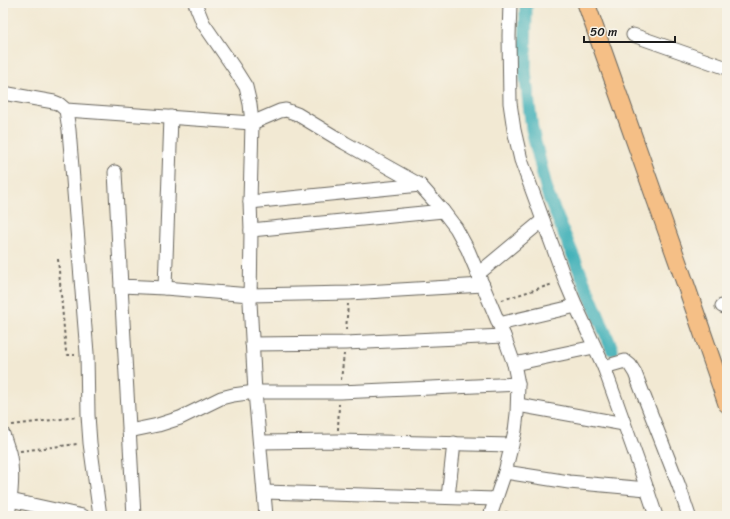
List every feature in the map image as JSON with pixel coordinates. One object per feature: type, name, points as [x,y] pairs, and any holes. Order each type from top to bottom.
[{"type":"main road","points":[[586,3],[727,404]]},
{"type":"street","points":[[195,3],[203,23],[246,87],[250,104],[252,123],[250,202],[251,327],[266,516]]},
{"type":"street","points":[[510,3],[510,103],[514,130],[522,160],[565,280],[604,367],[656,516]]},
{"type":"street","points":[[633,35],[727,68]]},
{"type":"street","points":[[3,93],[54,102],[66,110],[252,123],[280,111],[286,110],[297,114],[420,185],[456,228],[468,250],[491,303],[514,364],[518,384],[518,405],[515,431],[505,472],[493,508],[448,497],[264,492]]},
{"type":"street","points":[[66,110],[70,130],[87,353],[90,443],[100,516]]},
{"type":"street","points":[[165,288],[171,117]]},
{"type":"street","points":[[115,172],[134,516]]},
{"type":"street","points":[[250,202],[420,185]]},
{"type":"street","points":[[251,230],[443,211]]},
{"type":"street","points":[[121,286],[250,295],[349,293],[481,280],[543,220]]},
{"type":"street","points":[[499,324],[576,306]]},
{"type":"street","points":[[252,344],[504,336]]},
{"type":"street","points":[[514,364],[594,347]]},
{"type":"street","points":[[604,367],[625,361],[630,365],[635,373],[690,516]]},
{"type":"street","points":[[129,431],[158,425],[180,418],[221,398],[256,392],[340,392],[518,384]]},
{"type":"street","points":[[518,405],[624,424]]},
{"type":"street","points":[[7,429],[7,451],[11,474],[7,500],[8,516]]},
{"type":"street","points":[[260,442],[338,441],[512,445]]},
{"type":"street","points":[[448,497],[454,443]]},
{"type":"street","points":[[505,472],[569,482],[647,489]]},
{"type":"street","points":[[7,500],[70,515],[83,516]]},
{"type":"path","points":[[58,259],[66,354],[69,356],[87,353]]},
{"type":"path","points":[[491,303],[565,280]]},
{"type":"path","points":[[338,441],[340,392],[349,293]]},
{"type":"path","points":[[7,429],[88,416]]},
{"type":"path","points":[[7,451],[90,443]]},
{"type":"path","points":[[493,508],[520,516]]},
{"type":"waterway","points":[[526,3],[525,71],[532,129],[548,195],[612,349]]}]
